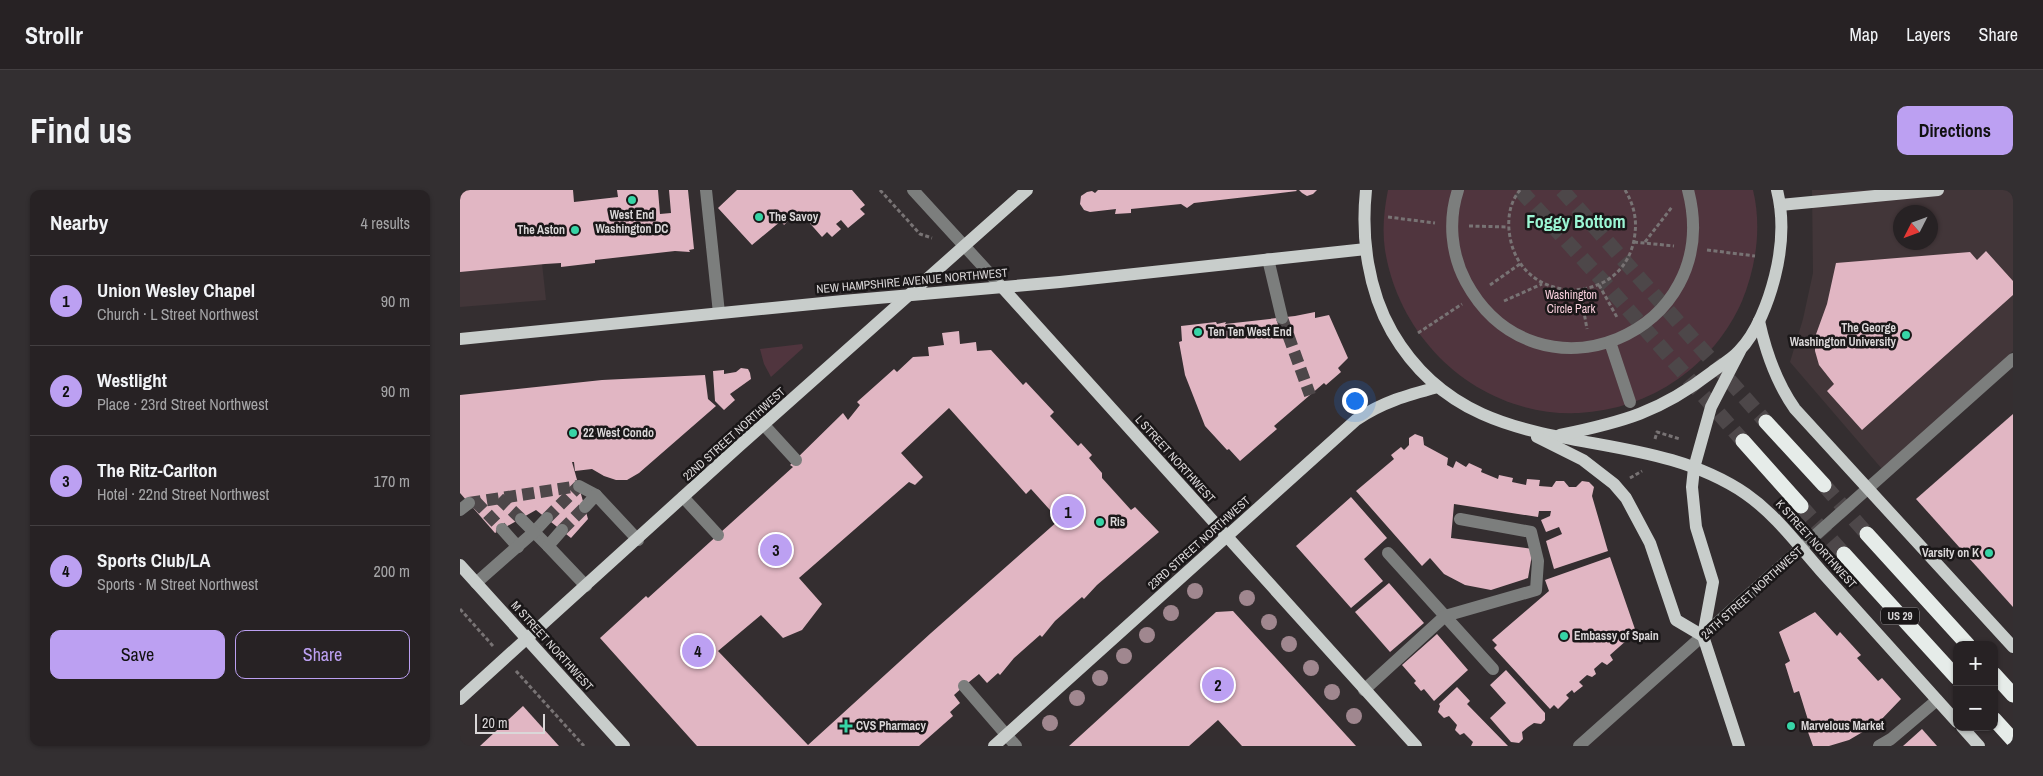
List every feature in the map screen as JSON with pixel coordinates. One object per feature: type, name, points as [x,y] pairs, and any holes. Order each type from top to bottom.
[{"type":"highway","points":[[1766,422],[1824,485]]},
{"type":"highway","name":"K STREET NORTHWEST","points":[[1743,441],[1801,506]]},
{"type":"highway","name":"US 29","points":[[1867,534],[1964,641]]},
{"type":"highway","name":"K STREET NORTHWEST","points":[[1844,554],[1953,674]]},
{"type":"highway","points":[[1998,678],[2013,695]]},
{"type":"highway","points":[[1998,723],[2013,740]]},
{"type":"main road","name":"22ND STREET NORTHWEST","points":[[460,699],[1027,190]]},
{"type":"main road","points":[[1366,190],[1364,214],[1366,249],[1380,307],[1390,328],[1409,358],[1438,387],[1471,410],[1517,428],[1583,460],[1614,484],[1626,498],[1650,543],[1676,620],[1703,636]]},
{"type":"main road","points":[[1738,746],[1703,636],[1713,582],[1703,553],[1693,509],[1692,487],[1694,468],[1711,407],[1740,351],[1759,321],[1775,277],[1779,259],[1781,229],[1777,190]]},
{"type":"main road","points":[[1780,205],[1884,193],[1938,190]]},
{"type":"main road","name":"NEW HAMPSHIRE AVENUE NORTHWEST","points":[[460,339],[1366,249]]},
{"type":"main road","name":"L STREET NORTHWEST","points":[[1001,286],[1416,746]]},
{"type":"main road","points":[[1759,321],[1768,357],[1784,394],[2013,647]]},
{"type":"main road","points":[[1555,436],[1620,422],[1658,407],[1692,388],[1740,351]]},
{"type":"main road","name":"23RD STREET NORTHWEST","points":[[994,746],[1356,420],[1372,409],[1393,399],[1438,387]]},
{"type":"main road","name":"K STREET NORTHWEST","points":[[1517,428],[1651,455],[1694,468],[1728,483],[1747,495],[1781,524],[1953,718]]},
{"type":"main road","name":"M STREET NORTHWEST","points":[[460,565],[624,746]]},
{"type":"main road","points":[[1966,731],[1979,746]]},
{"type":"street","points":[[706,190],[719,313]]},
{"type":"street","name":"L STREET NORTHWEST","points":[[913,190],[1001,286]]},
{"type":"street","points":[[1458,190],[1453,209],[1454,250],[1462,274],[1478,301],[1496,320],[1513,332],[1531,340],[1557,346],[1590,346],[1610,342],[1627,335],[1646,323],[1663,308],[1676,290],[1686,270],[1692,248],[1694,228],[1688,190]]},
{"type":"street","points":[[1268,259],[1282,318]]},
{"type":"street","points":[[1610,342],[1630,402]]},
{"type":"street","name":"24TH STREET NORTHWEST","points":[[1579,746],[2013,359]]},
{"type":"street","points":[[764,425],[796,460]]},
{"type":"street","points":[[578,486],[596,495],[638,540]]},
{"type":"street","points":[[585,508],[596,495]]},
{"type":"street","points":[[683,497],[718,535]]},
{"type":"street","points":[[476,583],[518,547],[547,518]]},
{"type":"street","points":[[521,519],[586,586]]},
{"type":"street","points":[[1364,690],[1445,616],[1536,590],[1538,561],[1531,532],[1460,519]]},
{"type":"street","points":[[502,529],[518,547]]},
{"type":"street","points":[[548,546],[562,530]]},
{"type":"street","points":[[1388,553],[1493,669]]},
{"type":"street","points":[[964,686],[1016,746]]},
{"type":"street","points":[[1879,746],[1937,700]]},
{"type":"path","points":[[1520,190],[1510,210],[1508,227],[1511,246],[1520,264],[1530,275],[1542,283],[1554,288],[1580,290],[1599,285],[1611,277],[1622,267],[1630,255],[1636,224],[1633,207],[1625,191],[1632,190]]},
{"type":"path","points":[[1645,243],[1674,205]]},
{"type":"path","points":[[1418,333],[1478,301],[1520,264]]},
{"type":"path","points":[[1478,301],[1505,300],[1542,283]]},
{"type":"path","points":[[1599,285],[1627,335]]},
{"type":"path","points":[[1580,290],[1590,346]]},
{"type":"path","points":[[1653,443],[1657,432],[1680,439]]},
{"type":"path","points":[[1626,480],[1649,467]]},
{"type":"path","points":[[460,609],[476,628]]},
{"type":"path","points":[[527,683],[584,746]]},
{"type":"shaded area","points":[[460,190],[534,190],[546,300],[460,307]]},
{"type":"shaded area","name":"The George Washington University","points":[[1812,190],[2013,190],[2013,351],[1882,469],[1790,362],[1803,319],[1813,273]]},
{"type":"green space","name":"Washington Circle Park","points":[[1388,190],[1753,190],[1757,218],[1754,261],[1747,288],[1730,324],[1715,345],[1688,372],[1655,393],[1618,407],[1579,413],[1543,411],[1510,402],[1479,388],[1451,368],[1427,344],[1408,316],[1394,284],[1385,250],[1385,212]]},
{"type":"green space","points":[[802,344],[803,348],[771,377],[764,364],[760,349]]},
{"type":"building","points":[[460,190],[573,190],[574,202],[618,197],[617,190],[658,190],[660,214],[671,213],[669,190],[688,190],[694,249],[689,250],[690,252],[675,251],[595,260],[595,263],[561,267],[561,263],[460,272]]},
{"type":"building","name":"The Savoy","points":[[737,190],[852,190],[865,205],[860,209],[865,214],[848,228],[841,220],[836,224],[841,229],[832,237],[827,232],[822,237],[799,211],[784,225],[781,221],[752,245],[718,208]]},
{"type":"building","points":[[1098,190],[1297,191],[1194,203],[1187,208],[1181,204],[1131,209],[1131,213],[1115,214],[1116,209],[1090,212],[1084,210],[1080,204],[1081,196],[1087,192],[1092,191],[1095,193]]},
{"type":"building","points":[[1299,190],[1317,190],[1307,196]]},
{"type":"building","points":[[1986,251],[2013,281],[2013,295],[1862,430],[1827,391],[1834,384],[1819,365],[1815,351],[1815,337],[1827,304],[1836,263],[1970,252],[1977,260]]},
{"type":"building","points":[[1315,312],[1315,318],[1329,315],[1348,358],[1338,368],[1341,372],[1326,385],[1324,383],[1274,426],[1277,429],[1240,461],[1205,426],[1185,375],[1179,342],[1182,341],[1181,326],[1216,322],[1217,324],[1226,322],[1225,324]]},
{"type":"building","points":[[959,331],[960,344],[976,342],[977,351],[991,350],[1023,385],[1026,382],[1054,412],[1050,416],[1078,446],[1081,443],[1092,455],[1089,458],[1102,473],[1102,478],[1131,510],[1135,507],[1159,532],[1097,585],[1084,599],[1082,597],[1055,621],[1042,637],[1040,635],[1014,658],[1000,675],[998,673],[987,683],[979,674],[964,686],[954,695],[960,703],[950,712],[953,716],[919,746],[697,746],[600,638],[646,596],[648,598],[793,467],[790,465],[843,413],[848,420],[860,405],[857,402],[894,369],[897,372],[913,357],[929,356],[928,347],[944,345],[942,333]],"holes":[[[949,408],[1026,494],[1031,489],[1059,520],[808,745],[718,651],[761,615],[783,638],[802,630],[822,604],[799,578],[909,482],[915,485],[923,477],[901,453]]]},
{"type":"building","points":[[741,368],[748,369],[751,379],[730,394],[735,400],[724,410],[715,401],[713,371],[724,370],[724,374],[736,372]]},
{"type":"building","name":"22 West Condo","points":[[705,375],[708,399],[716,406],[639,473],[627,480],[616,480],[592,469],[575,471],[574,462],[572,462],[588,519],[571,538],[536,510],[495,533],[460,493],[460,395],[602,380]]},
{"type":"building","name":"Varsity on K","points":[[2013,414],[2013,607],[1916,499]]},
{"type":"building","points":[[1415,434],[1423,437],[1424,445],[1448,458],[1447,465],[1453,468],[1456,461],[1466,467],[1469,463],[1482,469],[1481,472],[1498,479],[1499,475],[1513,478],[1512,482],[1526,485],[1527,479],[1540,480],[1539,486],[1552,487],[1556,481],[1564,481],[1569,487],[1576,487],[1582,481],[1589,482],[1594,487],[1592,496],[1608,551],[1554,569],[1546,541],[1562,534],[1559,527],[1546,532],[1541,520],[1550,516],[1551,511],[1539,511],[1538,517],[1454,504],[1451,538],[1533,549],[1528,578],[1491,590],[1465,585],[1444,574],[1430,558],[1422,566],[1356,491],[1394,459],[1391,455],[1401,447],[1404,450],[1409,445],[1409,438]]},
{"type":"building","points":[[1351,497],[1387,538],[1364,559],[1383,581],[1351,608],[1296,546]]},
{"type":"building","name":"Embassy of Spain","points":[[1610,557],[1636,632],[1610,655],[1613,660],[1607,665],[1602,662],[1594,669],[1596,674],[1592,677],[1587,675],[1579,682],[1583,686],[1574,693],[1572,690],[1566,695],[1569,698],[1558,709],[1554,705],[1550,709],[1494,648],[1497,645],[1492,640],[1549,591],[1545,580]]},
{"type":"building","points":[[1389,583],[1424,623],[1390,652],[1355,612]]},
{"type":"building","points":[[1233,611],[1356,746],[1242,746],[1218,720],[1189,746],[1069,746],[1216,612]]},
{"type":"building","points":[[1815,612],[1837,636],[1840,632],[1861,655],[1857,658],[1878,681],[1882,678],[1901,699],[1878,723],[1849,740],[1829,746],[1813,746],[1804,721],[1808,720],[1799,691],[1794,693],[1785,664],[1790,661],[1779,632]]},
{"type":"building","points":[[1437,634],[1468,670],[1434,701],[1424,689],[1421,691],[1414,683],[1416,681],[1402,665]]},
{"type":"building","points":[[1506,670],[1545,713],[1545,720],[1541,724],[1534,723],[1522,732],[1523,739],[1519,743],[1511,742],[1490,718],[1506,703],[1490,685]]},
{"type":"building","points":[[1457,687],[1470,701],[1467,704],[1508,746],[1471,746],[1473,742],[1464,733],[1460,735],[1455,730],[1457,725],[1449,716],[1444,718],[1438,712],[1439,704]]},
{"type":"building","points":[[523,706],[559,746],[480,746]]},
{"type":"building","points":[[1922,729],[1937,746],[1903,746]]},
{"type":"tunnel","points":[[1520,190],[1611,290],[1743,441]]},
{"type":"tunnel","points":[[1562,190],[1766,422]]},
{"type":"tunnel","points":[[1282,318],[1310,395]]},
{"type":"tunnel","points":[[1824,485],[1867,534]]},
{"type":"tunnel","points":[[469,503],[579,486]]},
{"type":"tunnel","points":[[547,518],[579,486]]},
{"type":"tunnel","points":[[499,498],[521,519]]},
{"type":"tunnel","points":[[475,501],[502,529]]},
{"type":"tunnel","points":[[1801,506],[1844,554]]},
{"type":"tunnel","points":[[562,530],[585,507]]},
{"type":"place","name":"West End Washington DC","points":[[632,200]]},
{"type":"place","name":"The Savoy","points":[[759,217]]},
{"type":"place","name":"The Aston","points":[[575,230]]},
{"type":"place","name":"Ten Ten West End","points":[[1198,332]]},
{"type":"place","name":"The George Washington University","points":[[1906,335]]},
{"type":"place","name":"22 West Condo","points":[[573,433]]},
{"type":"place","name":"Union Wesley Chapel","points":[[1068,512]]},
{"type":"place","name":"Ris","points":[[1100,522]]},
{"type":"place","name":"The Ritz-Carlton","points":[[776,550]]},
{"type":"place","name":"Varsity on K","points":[[1989,553]]},
{"type":"place","name":"Embassy of Spain","points":[[1564,636]]},
{"type":"place","name":"Sports Club/LA","points":[[698,651]]},
{"type":"place","name":"Westlight","points":[[1218,685]]},
{"type":"place","name":"CVS Pharmacy","points":[[846,726]]},
{"type":"place","name":"Marvelous Market","points":[[1791,726]]},
{"type":"district","name":"Foggy Bottom","points":[[1576,222]]}]
